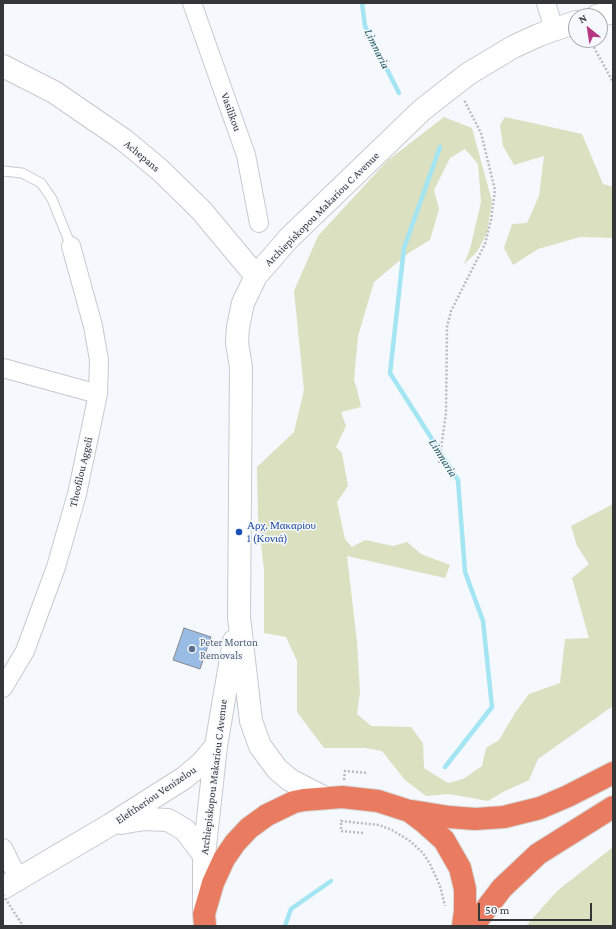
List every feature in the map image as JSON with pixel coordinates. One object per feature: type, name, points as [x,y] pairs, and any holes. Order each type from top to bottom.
[{"type":"highway","points":[[204,920],[213,883],[224,859],[235,843],[249,828],[267,815],[285,805],[304,800],[325,798],[364,798],[409,811],[449,817],[504,817],[547,805],[613,773]]},
{"type":"highway","points":[[473,926],[502,888],[538,854],[613,807]]},
{"type":"highway","points":[[409,811],[438,834],[450,848],[455,857],[465,889],[463,926]]},
{"type":"main road","name":"Archiepiskopou Makariou C Avenue","points":[[325,798],[290,780],[277,769],[260,746],[251,721],[239,617],[241,367],[237,343],[238,327],[243,303],[256,276],[290,238],[422,110],[456,83],[513,47],[568,25]]},
{"type":"main road","name":"Achepans","points":[[3,66],[54,92],[142,155],[201,210],[256,276]]},
{"type":"main road","name":"Archiepiskopou Makariou C Avenue","points":[[204,920],[204,855],[216,746],[239,617]]},
{"type":"main road","name":"Eleftheriou Venizelou","points":[[10,890],[184,778],[202,763],[216,746]]},
{"type":"main road","name":"Eleftheriou Venizelou","points":[[110,825],[144,818],[168,820],[185,830],[204,855]]},
{"type":"street","name":"Vasilikou","points":[[192,3],[246,155],[259,223]]},
{"type":"street","points":[[546,3],[554,29]]},
{"type":"street","name":"Theofilou Aggeli","points":[[3,688],[25,650],[56,566],[77,494],[98,394],[99,360],[93,326],[71,246]]},
{"type":"street","points":[[3,368],[98,394]]},
{"type":"street","points":[[3,848],[10,890]]},
{"type":"lane","points":[[3,171],[22,173],[41,183],[52,199],[71,246]]},
{"type":"path","points":[[594,48],[613,82]]},
{"type":"path","points":[[439,463],[446,413],[447,327],[451,312],[486,244],[495,190],[481,133],[456,83]]},
{"type":"path","points":[[344,783],[345,771],[368,773]]},
{"type":"path","points":[[363,833],[340,831],[341,821],[380,825],[392,830],[410,841],[423,853],[440,886],[446,905],[445,912]]},
{"type":"path","points":[[3,907],[10,890]]},
{"type":"path","points":[[3,894],[23,926]]},
{"type":"green space","points":[[444,117],[472,128],[492,201],[487,233],[477,252],[464,264],[470,249],[481,202],[478,164],[465,149],[450,158],[434,190],[439,209],[430,240],[410,252],[374,282],[358,336],[354,381],[361,407],[341,412],[346,426],[336,447],[342,453],[348,486],[337,502],[345,539],[352,547],[365,540],[393,546],[407,542],[421,554],[450,565],[445,578],[347,556],[357,642],[360,692],[357,714],[371,726],[411,727],[423,743],[424,768],[448,783],[463,779],[482,766],[486,748],[499,740],[515,713],[529,694],[560,683],[565,639],[589,638],[572,578],[589,564],[577,546],[571,526],[613,504],[613,706],[538,759],[529,780],[488,801],[449,794],[426,796],[405,780],[382,751],[365,748],[324,748],[297,712],[297,661],[286,637],[264,633],[264,570],[258,518],[257,467],[294,432],[304,390],[294,291],[318,236],[387,161]]},
{"type":"green space","points":[[505,117],[582,134],[603,184],[613,187],[613,238],[580,237],[538,249],[513,265],[504,248],[512,224],[527,223],[539,196],[544,156],[514,165],[503,146],[500,125]]},
{"type":"green space","points":[[613,847],[613,926],[526,926],[557,891]]},
{"type":"building","name":"Peter Morton Removals","points":[[184,628],[211,637],[200,669],[173,660]]},
{"type":"waterway","name":"Limnaria","points":[[362,3],[365,26],[399,93]]},
{"type":"waterway","name":"Limnaria","points":[[440,147],[404,248],[390,373],[458,480],[465,572],[483,621],[492,707],[445,767]]},
{"type":"waterway","name":"Limnaria","points":[[285,926],[291,909],[331,881]]},
{"type":"place","name":"Αρχ. Μακαρίου 1 (Κονιά)","points":[[239,532]]},
{"type":"place","name":"Peter Morton Removals","points":[[192,649]]}]
